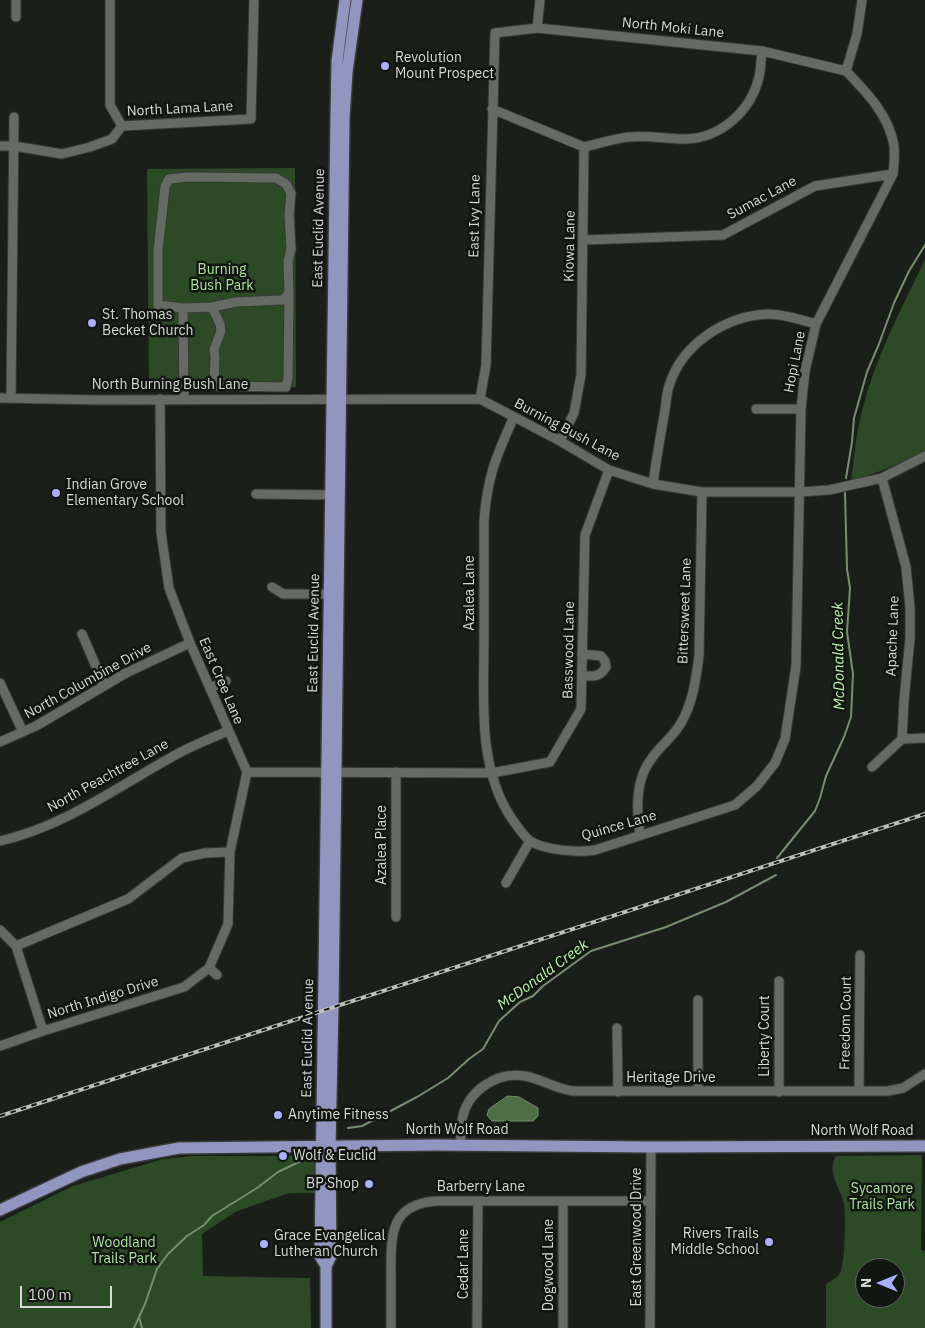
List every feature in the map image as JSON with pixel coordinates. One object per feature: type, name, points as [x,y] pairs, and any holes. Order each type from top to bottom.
[{"type":"main road","name":"East Euclid Avenue","points":[[326,1328],[326,1266],[331,1256],[325,1146],[333,1007],[332,772],[336,399],[336,83],[345,0]]},
{"type":"main road","name":"East Euclid Avenue","points":[[336,399],[344,118],[347,72],[357,0]]},
{"type":"main road","name":"North Wolf Road","points":[[0,1210],[81,1172],[150,1152],[179,1148],[461,1145],[651,1147],[925,1146]]},
{"type":"street","points":[[16,0],[16,17]]},
{"type":"street","points":[[110,0],[110,105],[122,126]]},
{"type":"street","name":"North Lama Lane","points":[[0,146],[14,146],[62,154],[112,139],[122,126],[252,119],[254,0]]},
{"type":"street","points":[[538,28],[540,0]]},
{"type":"street","points":[[846,71],[857,34],[862,0]]},
{"type":"street","name":"North Moki Lane","points":[[495,34],[538,28],[762,51],[846,71]]},
{"type":"street","name":"East Ivy Lane","points":[[480,398],[486,365],[495,34]]},
{"type":"street","points":[[492,109],[584,148],[628,137],[650,136],[687,139],[713,134],[736,119],[751,99],[759,77],[762,51]]},
{"type":"street","name":"Hopi Lane","points":[[774,763],[785,739],[796,666],[800,409],[804,371],[816,324],[893,174],[894,147],[886,121],[870,96],[846,71]]},
{"type":"street","points":[[11,398],[14,117]]},
{"type":"street","name":"Kiowa Lane","points":[[560,440],[574,412],[581,375],[584,148]]},
{"type":"street","name":"Sumac Lane","points":[[584,240],[723,235],[815,186],[893,174]]},
{"type":"street","points":[[212,307],[220,324],[220,331],[214,350],[214,386],[286,387],[288,378],[289,294],[288,261],[291,249],[289,214],[291,193],[286,184],[276,178],[169,178],[165,186],[158,251],[158,305],[183,308],[212,307],[236,302],[282,300],[289,294]]},
{"type":"street","points":[[183,308],[184,399]]},
{"type":"street","points":[[652,484],[669,386],[677,366],[690,349],[706,335],[726,324],[746,318],[768,314],[786,316],[816,324]]},
{"type":"street","name":"North Burning Bush Lane","points":[[0,398],[336,399]]},
{"type":"street","name":"Burning Bush Lane","points":[[336,399],[480,398],[560,440],[610,470],[652,484],[702,492],[800,492],[829,490],[882,478],[925,456]]},
{"type":"street","name":"East Cree Lane","points":[[160,399],[160,532],[169,588],[190,643],[247,772]]},
{"type":"street","points":[[756,409],[800,409]]},
{"type":"street","name":"Azalea Lane","points":[[492,773],[485,736],[484,521],[490,475],[497,454],[514,417]]},
{"type":"street","name":"Basswood Lane","points":[[247,772],[492,773],[550,762],[581,709],[585,535],[610,470]]},
{"type":"street","name":"Apache Lane","points":[[882,478],[906,567],[910,607],[910,638],[902,739]]},
{"type":"street","name":"Bittersweet Lane","points":[[640,835],[636,813],[639,787],[644,772],[652,757],[666,744],[682,722],[696,682],[699,656],[702,492]]},
{"type":"street","points":[[256,494],[335,495]]},
{"type":"street","points":[[272,587],[283,594],[334,594]]},
{"type":"street","points":[[82,634],[104,685]]},
{"type":"street","name":"North Columbine Drive","points":[[0,742],[62,712],[126,673],[190,643]]},
{"type":"street","points":[[582,654],[601,656],[605,661],[606,667],[598,676],[582,676]]},
{"type":"street","points":[[210,688],[226,682]]},
{"type":"street","points":[[0,683],[23,732]]},
{"type":"street","name":"North Peachtree Lane","points":[[0,841],[24,835],[54,823],[180,753],[228,731]]},
{"type":"street","points":[[872,767],[902,739],[925,738]]},
{"type":"street","name":"Quince Lane","points":[[530,841],[552,848],[582,852],[595,850],[735,805],[757,786],[774,763]]},
{"type":"street","points":[[217,975],[209,968],[228,924],[230,852],[247,772]]},
{"type":"street","name":"Azalea Place","points":[[396,772],[396,918]]},
{"type":"street","points":[[492,773],[496,789],[505,808],[519,829],[530,841],[506,883]]},
{"type":"street","points":[[16,946],[128,900],[182,858],[206,853],[230,852]]},
{"type":"street","points":[[0,930],[16,946],[43,1030]]},
{"type":"street","name":"Freedom Court","points":[[859,1091],[860,955]]},
{"type":"street","name":"North Indigo Drive","points":[[0,1046],[43,1030],[184,987],[209,968]]},
{"type":"street","name":"Liberty Court","points":[[779,981],[779,1092]]},
{"type":"street","points":[[698,1000],[698,1092]]},
{"type":"street","points":[[617,1028],[618,1092]]},
{"type":"street","name":"Heritage Drive","points":[[461,1145],[462,1121],[466,1108],[479,1090],[498,1079],[506,1077],[524,1076],[566,1090],[618,1092],[779,1092],[895,1090],[915,1082],[925,1074]]},
{"type":"street","name":"East Greenwood Drive","points":[[650,1328],[651,1147]]},
{"type":"street","name":"Barberry Lane","points":[[391,1328],[392,1234],[399,1219],[408,1209],[423,1203],[478,1201],[650,1201]]},
{"type":"street","name":"Cedar Lane","points":[[477,1328],[478,1201]]},
{"type":"street","name":"Dogwood Lane","points":[[563,1201],[563,1328]]},
{"type":"green space","name":"Burning Bush Park","points":[[295,168],[296,387],[149,388],[147,169]]},
{"type":"green space","points":[[925,260],[925,451],[884,470],[851,481],[858,428],[865,399],[879,358]]},
{"type":"green space","name":"Sycamore Trails Park","points":[[922,1155],[921,1250],[925,1251],[925,1328],[826,1328],[826,1285],[837,1277],[842,1268],[845,1228],[845,1209],[833,1174],[833,1162],[836,1156]]},
{"type":"green space","name":"Woodland Trails Park","points":[[194,1156],[315,1156],[314,1193],[289,1193],[235,1212],[202,1234],[203,1276],[310,1278],[311,1328],[0,1328],[0,1222],[73,1186],[163,1159]]},
{"type":"shaded area","points":[[508,1096],[519,1097],[538,1108],[538,1116],[533,1121],[492,1121],[487,1115],[489,1109]]},
{"type":"waterway","name":"McDonald Creek","points":[[846,478],[854,418],[867,372],[894,303],[909,271],[925,245]]},
{"type":"waterway","name":"McDonald Creek","points":[[777,858],[815,811],[826,776],[851,717],[853,674],[847,632],[850,588],[847,569],[845,493]]},
{"type":"waterway","name":"McDonald Creek","points":[[348,1128],[362,1126],[448,1078],[483,1049],[499,1021],[520,1002],[533,996],[543,986],[591,951],[666,927],[726,902],[776,875]]},
{"type":"waterway","name":"McDonald Creek","points":[[134,1328],[145,1304],[157,1269],[168,1254],[187,1236],[204,1225],[212,1216],[257,1188],[278,1172],[303,1160]]},
{"type":"waterway","name":"McDonald Creek","points":[[139,1317],[142,1328]]},
{"type":"railway","points":[[0,1116],[925,814]]},
{"type":"place","name":"Revolution Mount Prospect","points":[[385,66]]},
{"type":"place","name":"St. Thomas Becket Church","points":[[92,323]]},
{"type":"place","name":"Indian Grove Elementary School","points":[[56,493]]},
{"type":"place","name":"Anytime Fitness","points":[[278,1115]]},
{"type":"place","name":"Wolf & Euclid","points":[[283,1156]]},
{"type":"place","name":"BP Shop","points":[[369,1184]]},
{"type":"place","name":"Rivers Trails Middle School","points":[[769,1242]]},
{"type":"place","name":"Grace Evangelical Lutheran Church","points":[[264,1244]]}]
